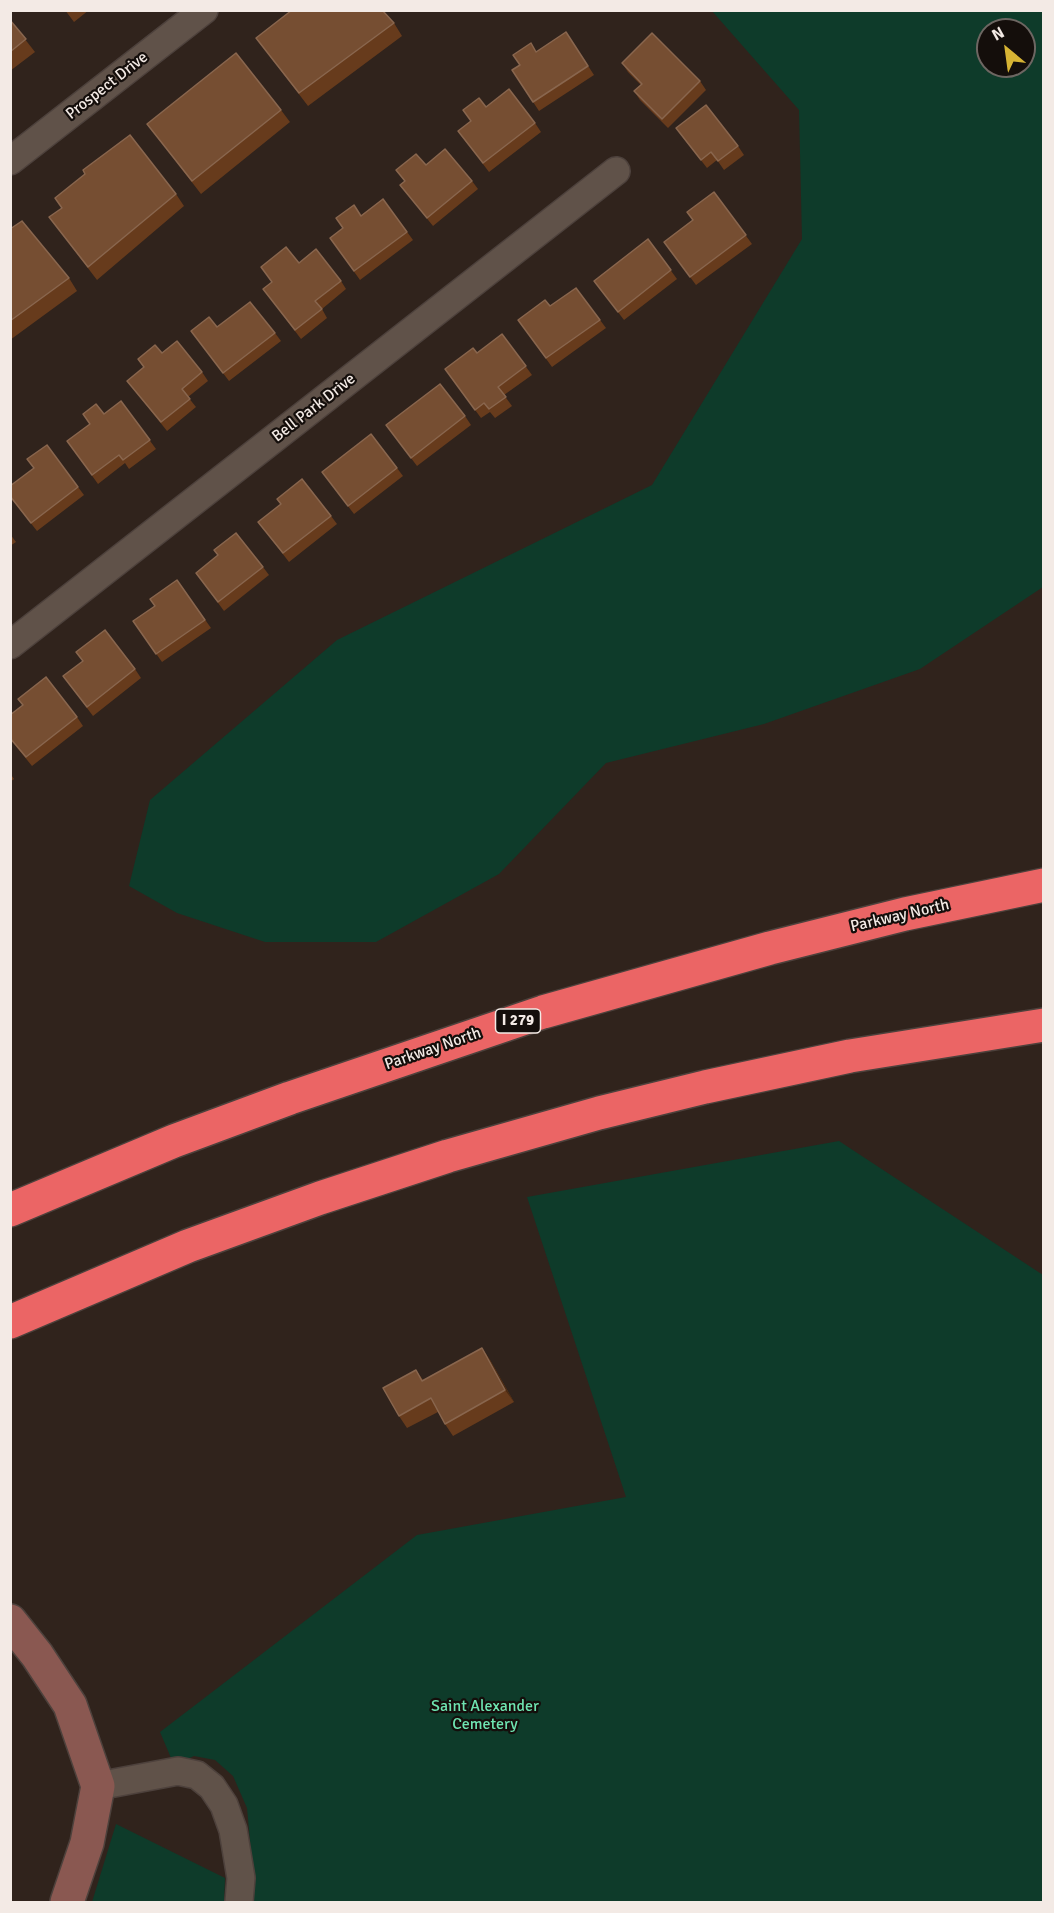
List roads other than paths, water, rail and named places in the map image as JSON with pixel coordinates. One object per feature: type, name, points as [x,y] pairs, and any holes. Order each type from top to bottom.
[{"type":"highway","name":"Parkway North","points":[[10,1210],[216,1125],[543,1012],[663,977],[871,922],[1044,885]]},
{"type":"highway","points":[[10,1322],[188,1246],[320,1198],[448,1156],[599,1113],[705,1087],[850,1056],[1044,1025]]},
{"type":"street","name":"Prospect Drive","points":[[10,161],[204,10]]},
{"type":"street","name":"Bell Park Drive","points":[[10,645],[616,171]]},
{"type":"street","points":[[10,1621],[37,1654],[70,1705],[98,1785],[87,1843],[67,1902]]},
{"type":"street","points":[[98,1785],[178,1771],[197,1775],[212,1787],[224,1804],[233,1830],[241,1878],[239,1902]]},
{"type":"park label","name":"Saint Alexander Cemetery","points":[[485,1716]]}]
